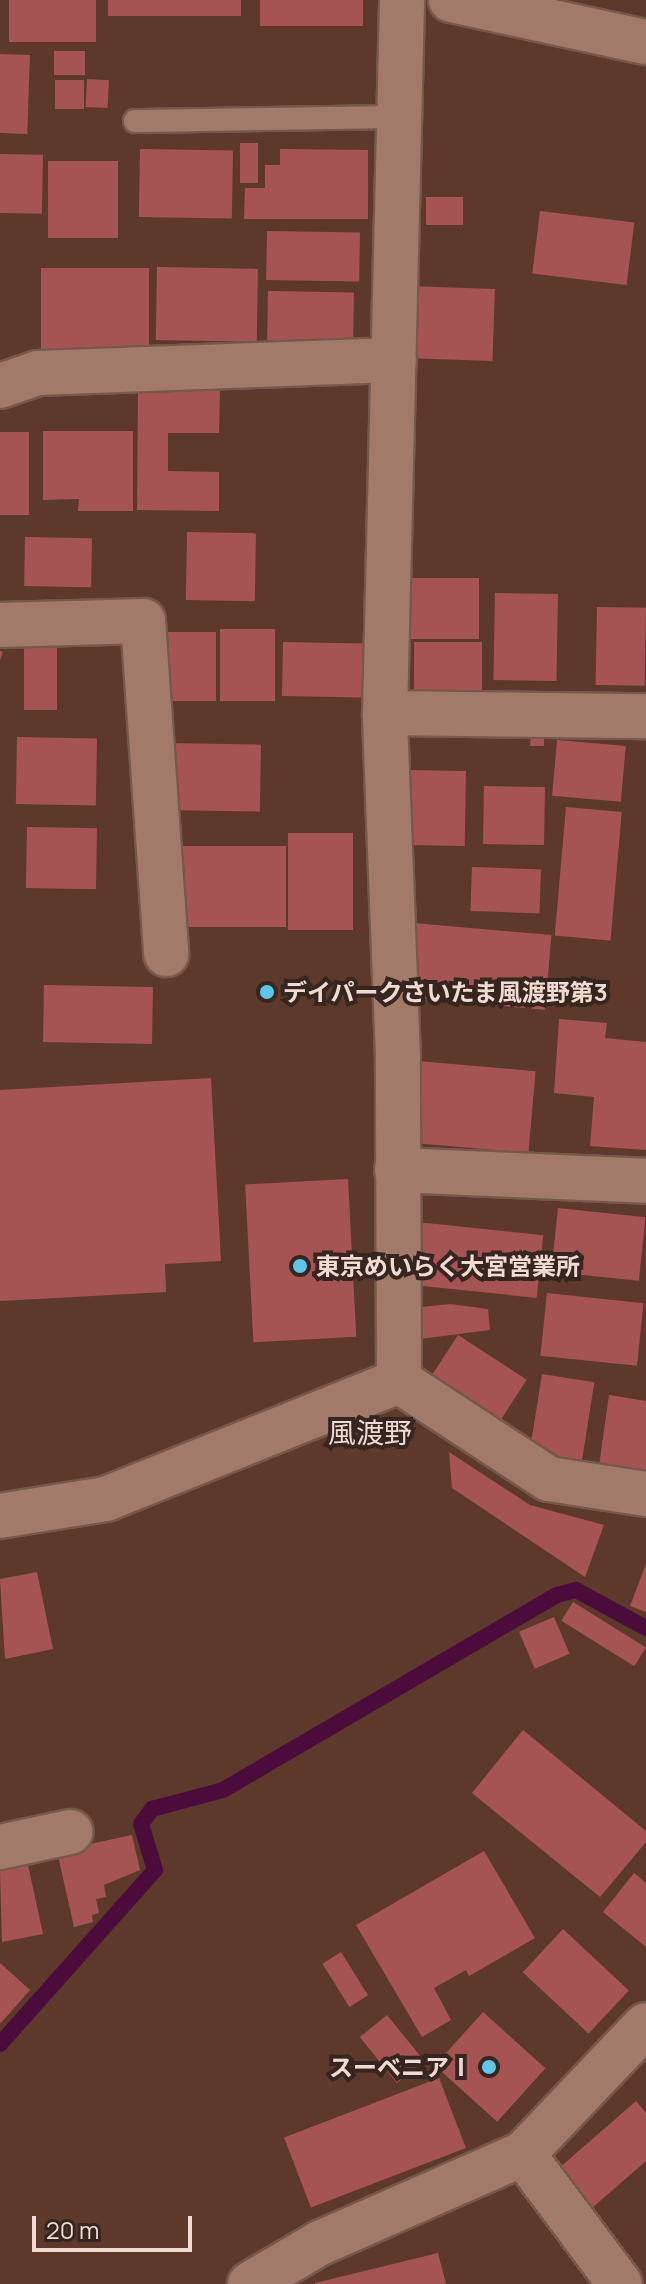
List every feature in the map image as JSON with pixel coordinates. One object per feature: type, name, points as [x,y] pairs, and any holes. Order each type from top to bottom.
[{"type":"street","points":[[399,1381],[397,1170],[385,713],[402,0]]},
{"type":"street","points":[[451,0],[646,42]]},
{"type":"street","points":[[0,386],[38,373],[394,360]]},
{"type":"street","points":[[0,625],[143,621],[166,954]]},
{"type":"street","points":[[385,713],[646,716]]},
{"type":"street","points":[[397,1170],[646,1181]]},
{"type":"street","points":[[399,1381],[549,1479],[646,1494]]},
{"type":"street","points":[[0,1516],[106,1499],[399,1381]]},
{"type":"street","points":[[0,1847],[70,1832]]},
{"type":"street","points":[[250,2284],[320,2243],[523,2154],[646,2025]]},
{"type":"street","points":[[523,2154],[620,2284]]},
{"type":"lane","points":[[135,121],[399,117]]},
{"type":"building","points":[[9,0],[96,0],[96,42],[9,42]]},
{"type":"building","points":[[108,0],[241,0],[241,16],[108,16]]},
{"type":"building","points":[[260,0],[363,0],[363,26],[260,26]]},
{"type":"building","points":[[54,51],[85,51],[85,75],[54,75]]},
{"type":"building","points":[[0,54],[30,55],[27,134],[0,133]]},
{"type":"building","points":[[87,79],[109,80],[108,108],[86,107]]},
{"type":"building","points":[[55,80],[84,80],[84,109],[55,109]]},
{"type":"building","points":[[240,143],[258,143],[258,183],[240,183]]},
{"type":"building","points":[[140,149],[233,151],[232,219],[139,217]]},
{"type":"building","points":[[280,149],[368,150],[368,219],[244,219],[245,188],[265,188],[265,165],[280,165]]},
{"type":"building","points":[[0,154],[43,155],[42,214],[0,213]]},
{"type":"building","points":[[48,161],[118,161],[118,238],[48,238]]},
{"type":"building","points":[[426,197],[463,197],[463,225],[426,225]]},
{"type":"building","points":[[540,211],[634,223],[627,285],[532,274]]},
{"type":"building","points":[[267,231],[360,233],[359,282],[266,280]]},
{"type":"building","points":[[157,267],[258,269],[257,342],[156,340]]},
{"type":"building","points":[[41,268],[149,268],[149,350],[41,350]]},
{"type":"building","points":[[408,286],[495,289],[492,361],[405,358]]},
{"type":"building","points":[[268,291],[354,293],[353,341],[267,340]]},
{"type":"building","points":[[138,389],[220,390],[219,433],[168,433],[168,471],[219,472],[219,511],[137,510]]},
{"type":"building","points":[[43,431],[133,431],[133,511],[78,511],[79,499],[43,500]]},
{"type":"building","points":[[0,432],[29,432],[29,515],[0,515]]},
{"type":"building","points":[[187,532],[256,533],[255,601],[186,600]]},
{"type":"building","points":[[25,537],[92,538],[91,587],[24,586]]},
{"type":"building","points":[[405,578],[479,578],[479,639],[405,639]]},
{"type":"building","points":[[495,593],[558,594],[556,681],[493,680]]},
{"type":"building","points":[[597,607],[646,608],[645,686],[596,685]]},
{"type":"building","points":[[220,629],[275,629],[275,701],[220,701]]},
{"type":"building","points":[[154,632],[216,632],[216,701],[154,701]]},
{"type":"building","points":[[24,641],[57,641],[57,710],[24,710]]},
{"type":"building","points":[[283,642],[364,643],[363,697],[282,696]]},
{"type":"building","points":[[414,642],[482,642],[482,691],[414,691]]},
{"type":"building","points":[[531,733],[544,734],[544,746],[530,746]]},
{"type":"building","points":[[17,737],[97,738],[96,805],[16,804]]},
{"type":"building","points":[[557,740],[626,746],[621,802],[552,796]]},
{"type":"building","points":[[166,743],[261,745],[260,812],[165,810]]},
{"type":"building","points":[[407,770],[466,771],[465,846],[406,845]]},
{"type":"building","points":[[484,786],[545,787],[544,845],[483,844]]},
{"type":"building","points":[[566,807],[622,812],[611,940],[555,936]]},
{"type":"building","points":[[27,827],[97,828],[96,889],[26,888]]},
{"type":"building","points":[[288,833],[353,833],[353,930],[288,930]]},
{"type":"building","points":[[171,846],[286,846],[286,927],[171,927]]},
{"type":"building","points":[[472,867],[541,869],[539,913],[470,911]]},
{"type":"building","points":[[414,923],[551,935],[545,1010],[407,998]]},
{"type":"building","points":[[44,985],[153,987],[152,1044],[43,1042]]},
{"type":"building","points":[[559,1019],[607,1023],[605,1038],[646,1042],[646,1150],[590,1146],[594,1097],[554,1093]]},
{"type":"building","points":[[418,1061],[536,1071],[528,1153],[411,1143]]},
{"type":"building","points":[[211,1078],[221,1261],[165,1264],[166,1292],[0,1301],[0,1090]]},
{"type":"building","points":[[348,1179],[356,1337],[253,1342],[245,1184]]},
{"type":"building","points":[[558,1208],[646,1217],[639,1281],[551,1272]]},
{"type":"building","points":[[417,1222],[543,1235],[537,1298],[410,1285]]},
{"type":"building","points":[[547,1293],[643,1303],[637,1366],[540,1356]]},
{"type":"building","points":[[450,1304],[488,1309],[490,1330],[404,1341],[403,1309]]},
{"type":"building","points":[[458,1335],[527,1380],[495,1429],[426,1384]]},
{"type":"building","points":[[542,1374],[594,1382],[582,1461],[529,1453]]},
{"type":"building","points":[[609,1395],[646,1401],[646,1480],[598,1473]]},
{"type":"building","points":[[449,1452],[530,1505],[604,1525],[585,1577],[452,1488]]},
{"type":"building","points":[[646,1564],[646,1612],[630,1606]]},
{"type":"building","points":[[37,1572],[53,1649],[5,1659],[0,1579]]},
{"type":"building","points":[[573,1602],[646,1648],[634,1666],[561,1621]]},
{"type":"building","points":[[554,1617],[570,1654],[535,1669],[519,1632]]},
{"type":"building","points":[[523,1730],[646,1831],[646,1842],[600,1897],[472,1793]]},
{"type":"building","points":[[132,1835],[140,1870],[104,1885],[106,1897],[96,1899],[99,1913],[92,1915],[93,1922],[74,1927],[57,1851]]},
{"type":"building","points":[[484,1851],[535,1938],[469,1976],[466,1970],[434,1988],[451,2020],[422,2037],[356,1925]]},
{"type":"building","points":[[28,1865],[43,1934],[2,1942],[0,1871]]},
{"type":"building","points":[[634,1873],[646,1883],[646,1947],[603,1912]]},
{"type":"building","points":[[563,1929],[629,1990],[589,2034],[523,1972]]},
{"type":"building","points":[[341,1952],[368,1995],[349,2007],[322,1964]]},
{"type":"building","points":[[0,1963],[30,1990],[0,2024]]},
{"type":"building","name":"スーベニアⅠ","points":[[483,2012],[545,2068],[497,2122],[435,2066]]},
{"type":"building","points":[[387,2015],[424,2061],[397,2083],[360,2037]]},
{"type":"building","points":[[439,2078],[466,2148],[311,2208],[284,2137]]},
{"type":"building","points":[[636,2101],[646,2113],[646,2161],[592,2208],[558,2169]]},
{"type":"building","points":[[438,2253],[446,2284],[315,2284],[315,2283]]},
{"type":"waterway","points":[[0,2044],[155,1870],[141,1824],[152,1809],[223,1790],[557,1595],[576,1590],[646,1628]]},
{"type":"place","name":"デイパークさいたま風渡野第3","points":[[267,992]]},
{"type":"place","name":"東京めいらく大宮営業所","points":[[300,1266]]},
{"type":"place","name":"スーベニアⅠ","points":[[489,2067]]},
{"type":"district","name":"風渡野","points":[[370,1432]]}]
